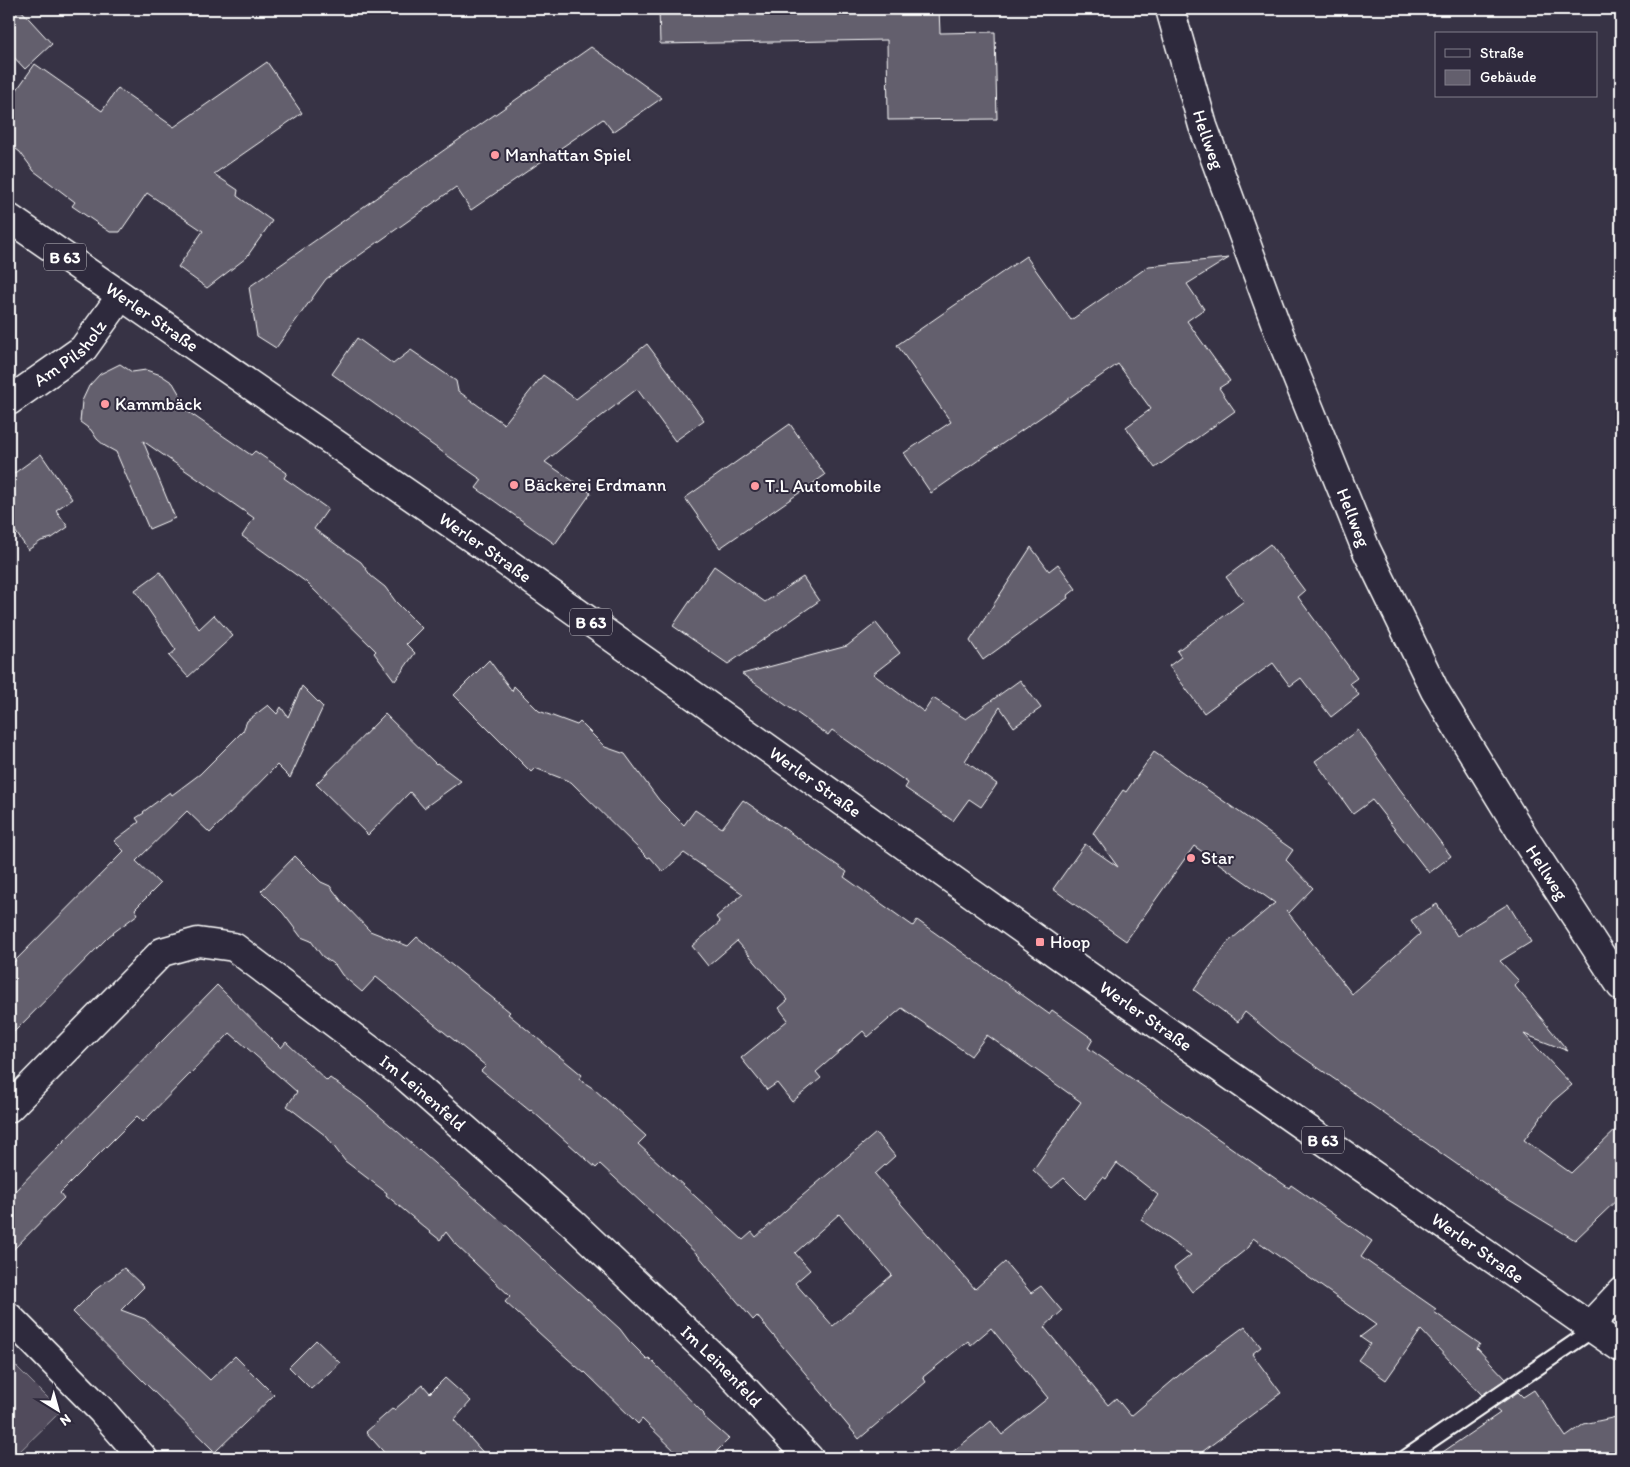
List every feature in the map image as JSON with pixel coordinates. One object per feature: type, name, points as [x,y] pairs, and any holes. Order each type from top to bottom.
[{"type":"street","name":"Hellweg","points":[[1170,9],[1206,136],[1279,333],[1366,549],[1435,691],[1528,845],[1621,986]]},
{"type":"street","name":"Werler Straße","points":[[9,218],[487,548],[1065,960],[1621,1348]]},
{"type":"street","name":"Am Pilsholz","points":[[9,400],[83,349],[121,296]]},
{"type":"street","name":"Im Leinenfeld","points":[[9,1108],[162,952],[198,942],[234,947],[406,1078],[572,1223],[723,1366],[809,1458]]},
{"type":"street","points":[[1591,1328],[1621,1292]]},
{"type":"street","points":[[9,1317],[102,1411],[143,1458]]},
{"type":"lane","points":[[1405,1458],[1591,1328]]},
{"type":"shaded area","points":[[9,1359],[61,1411],[13,1458],[9,1458]]},
{"type":"building","points":[[9,9],[20,9],[52,44],[25,69],[9,52]]},
{"type":"building","points":[[659,9],[939,9],[940,33],[995,32],[997,119],[888,120],[887,40],[660,44]]},
{"type":"building","name":"Manhattan Spiel","points":[[591,47],[662,98],[613,132],[603,119],[471,210],[456,187],[326,279],[276,348],[257,336],[249,287]]},
{"type":"building","points":[[267,62],[302,113],[214,174],[238,190],[237,196],[272,221],[246,258],[207,288],[178,267],[203,231],[147,193],[120,232],[110,232],[72,206],[75,202],[34,171],[20,152],[9,144],[9,101],[35,64],[102,111],[118,88],[174,127]]},
{"type":"building","points":[[1026,256],[1071,320],[1149,266],[1229,258],[1187,284],[1204,309],[1187,321],[1230,381],[1219,388],[1235,411],[1155,468],[1126,427],[1151,409],[1118,364],[931,493],[904,453],[951,422],[897,345]]},
{"type":"building","points":[[357,338],[393,364],[411,350],[456,381],[458,391],[504,424],[543,375],[576,399],[647,344],[704,420],[675,441],[637,389],[582,431],[545,462],[591,493],[555,544],[476,488],[482,480],[332,374]]},
{"type":"building","points":[[120,364],[132,372],[146,370],[161,375],[173,383],[180,395],[184,409],[251,455],[255,451],[287,473],[284,478],[328,509],[314,529],[361,562],[371,576],[385,587],[396,602],[422,628],[406,644],[415,653],[395,681],[374,653],[376,651],[306,582],[242,536],[254,518],[143,441],[175,518],[149,529],[116,452],[105,446],[91,430],[80,422],[82,401],[89,386],[100,374]]},
{"type":"building","name":"T.L Automobile","points":[[790,424],[825,475],[720,548],[685,498]]},
{"type":"building","points":[[41,454],[72,499],[56,510],[68,527],[52,538],[41,541],[28,550],[9,522],[9,477]]},
{"type":"building","points":[[1270,544],[1305,591],[1298,597],[1357,678],[1350,683],[1359,695],[1331,717],[1301,678],[1290,686],[1273,663],[1204,713],[1169,666],[1181,657],[1177,651],[1244,601],[1226,577]]},
{"type":"building","points":[[1031,547],[1049,571],[1058,564],[1076,589],[1067,596],[1068,598],[983,660],[970,641]]},
{"type":"building","points":[[714,566],[765,602],[803,577],[819,601],[728,664],[673,626]]},
{"type":"building","points":[[160,572],[199,629],[214,615],[233,636],[188,677],[169,656],[176,650],[135,590]]},
{"type":"building","points":[[876,623],[900,653],[873,674],[924,712],[933,698],[966,719],[1020,680],[1041,708],[1014,727],[1000,707],[965,761],[997,784],[981,807],[969,799],[953,821],[905,788],[908,783],[832,730],[828,735],[742,674],[847,646]]},
{"type":"building","points":[[489,660],[512,691],[514,686],[539,711],[577,725],[580,722],[605,747],[625,754],[659,800],[684,825],[695,810],[722,828],[743,800],[847,872],[844,877],[913,926],[917,920],[1049,1014],[1052,1010],[1093,1039],[1088,1048],[1289,1188],[1291,1185],[1372,1241],[1361,1257],[1436,1309],[1434,1312],[1480,1344],[1477,1348],[1506,1379],[1482,1395],[1421,1330],[1386,1380],[1358,1360],[1370,1344],[1360,1337],[1376,1325],[1253,1238],[1249,1247],[1192,1292],[1174,1268],[1191,1255],[1141,1220],[1158,1195],[1117,1163],[1106,1179],[1103,1177],[1085,1199],[1064,1178],[1052,1188],[1033,1170],[1081,1102],[987,1035],[971,1056],[902,1008],[868,1037],[863,1031],[816,1072],[821,1078],[792,1102],[777,1083],[767,1090],[741,1058],[788,1020],[779,1008],[788,1000],[737,941],[708,966],[692,946],[720,922],[716,917],[743,894],[684,853],[663,872],[650,857],[648,858],[571,782],[535,768],[531,772],[454,695]]},
{"type":"building","points":[[302,686],[323,707],[290,778],[277,765],[210,833],[187,811],[136,861],[160,884],[135,909],[138,914],[109,936],[9,1037],[9,967],[124,851],[114,841],[139,822],[136,818],[143,812],[170,792],[172,795],[200,774],[243,731],[247,721],[268,705],[277,714],[281,707],[288,717]]},
{"type":"building","points":[[385,714],[436,764],[461,781],[424,808],[410,792],[368,835],[316,784]]},
{"type":"building","points":[[1358,730],[1451,856],[1429,873],[1372,800],[1353,814],[1315,761]]},
{"type":"building","points":[[1154,752],[1293,850],[1286,860],[1313,888],[1289,913],[1286,910],[1352,994],[1420,934],[1411,920],[1437,904],[1457,936],[1508,904],[1531,942],[1500,961],[1519,981],[1514,985],[1568,1051],[1524,1034],[1572,1085],[1552,1102],[1524,1140],[1571,1173],[1621,1125],[1621,1196],[1575,1240],[1501,1195],[1281,1042],[1245,1012],[1238,1022],[1194,990],[1227,943],[1275,903],[1194,846],[1126,941],[1053,889],[1085,844],[1118,867],[1093,833],[1123,790],[1126,792]]},
{"type":"building","points":[[295,856],[321,882],[330,886],[343,903],[370,931],[408,946],[417,937],[510,1012],[508,1014],[582,1075],[579,1079],[594,1089],[646,1136],[638,1144],[743,1240],[752,1232],[756,1237],[876,1133],[895,1156],[875,1174],[975,1289],[1005,1262],[1031,1293],[1041,1286],[1062,1311],[1044,1327],[1108,1405],[1116,1398],[1131,1416],[1184,1371],[1245,1326],[1261,1347],[1252,1354],[1281,1393],[1194,1458],[945,1458],[991,1421],[1002,1435],[1048,1398],[991,1328],[971,1345],[968,1341],[923,1377],[926,1382],[859,1439],[757,1316],[753,1320],[698,1255],[600,1164],[596,1168],[531,1110],[481,1071],[486,1066],[376,977],[362,992],[342,975],[336,966],[322,956],[311,941],[301,937],[283,913],[261,891]],"holes":[[[839,1214],[892,1275],[833,1326],[795,1283],[810,1270],[795,1253]]]},
{"type":"building","points":[[217,985],[281,1048],[286,1042],[327,1081],[330,1078],[361,1100],[500,1220],[620,1329],[629,1341],[647,1359],[649,1358],[704,1414],[703,1416],[729,1439],[710,1458],[682,1458],[642,1419],[638,1424],[585,1372],[505,1302],[510,1296],[456,1245],[446,1232],[440,1240],[386,1195],[387,1193],[345,1161],[326,1136],[287,1106],[297,1092],[230,1033],[143,1122],[137,1116],[60,1193],[64,1198],[9,1254],[9,1197]]},
{"type":"building","points":[[124,1268],[144,1287],[121,1310],[145,1319],[210,1380],[235,1356],[274,1395],[215,1452],[73,1312],[95,1290]]},
{"type":"building","points":[[316,1340],[340,1363],[311,1389],[289,1367]]},
{"type":"building","points":[[445,1378],[471,1401],[454,1420],[488,1458],[434,1458],[430,1454],[424,1458],[389,1458],[366,1432],[423,1385],[430,1393]]},
{"type":"building","points":[[1534,1390],[1566,1437],[1584,1424],[1621,1416],[1621,1458],[1434,1458],[1500,1413],[1494,1408],[1518,1392],[1523,1397]]},
{"type":"place","name":"Manhattan Spiel","points":[[495,155]]},
{"type":"place","name":"Kammbäck","points":[[105,404]]},
{"type":"place","name":"Bäckerei Erdmann","points":[[514,485]]},
{"type":"place","name":"T.L Automobile","points":[[755,486]]},
{"type":"place","name":"Star","points":[[1191,858]]},
{"type":"place","name":"Hoop","points":[[1040,942]]}]
